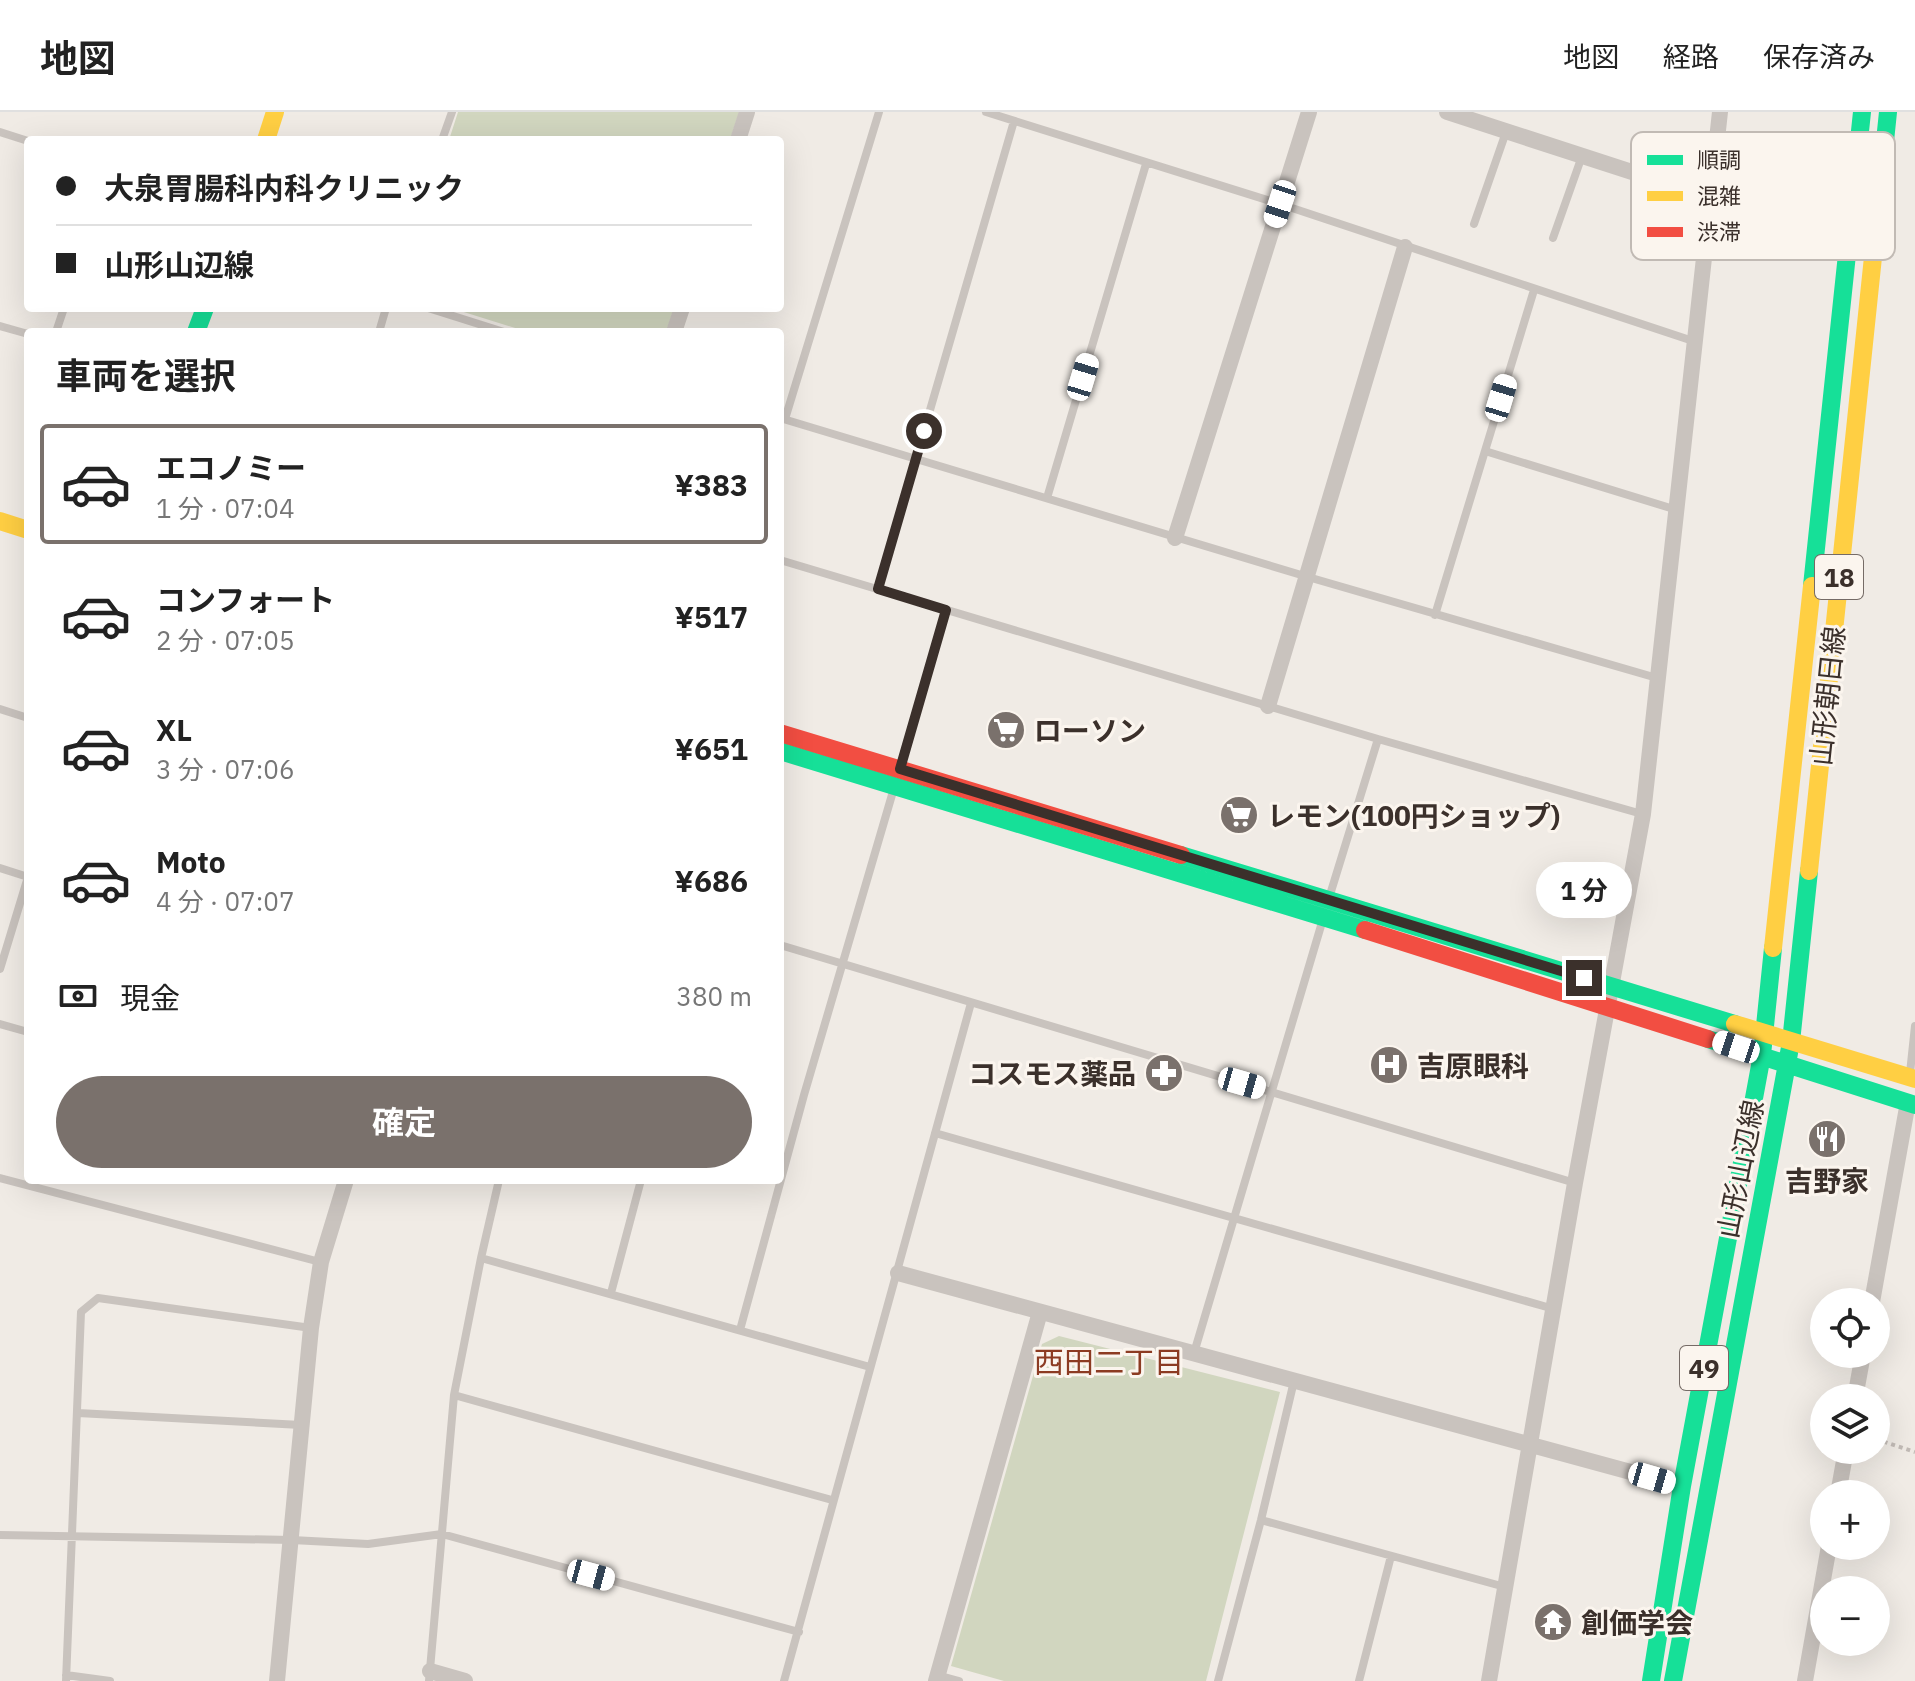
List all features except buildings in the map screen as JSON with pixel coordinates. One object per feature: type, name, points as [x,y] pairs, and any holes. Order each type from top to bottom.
[{"type":"main road","points":[[267,136],[275,112]]},
{"type":"main road","name":"山形朝日線","points":[[1860,132],[1862,112]]},
{"type":"main road","name":"山形朝日線","points":[[1886,132],[1888,112]]},
{"type":"main road","name":"山形朝日線","points":[[1762,1055],[1846,260]]},
{"type":"main road","name":"山形朝日線","points":[[1785,1064],[1791,1042],[1873,260]]},
{"type":"main road","points":[[0,505],[24,512]]},
{"type":"main road","points":[[0,521],[24,529]]},
{"type":"main road","points":[[784,735],[897,777],[1610,996],[1763,1033],[1912,1078]]},
{"type":"main road","points":[[784,752],[897,777]]},
{"type":"main road","points":[[1610,996],[1785,1064],[1911,1104]]},
{"type":"main road","name":"山形山辺線","points":[[1651,1681],[1682,1486],[1762,1055]]},
{"type":"main road","name":"山形山辺線","points":[[1673,1681],[1785,1064]]},
{"type":"street","points":[[739,136],[747,112]]},
{"type":"street","points":[[1175,538],[1309,112]]},
{"type":"street","points":[[1447,112],[1631,172]]},
{"type":"street","points":[[1717,132],[1720,112]]},
{"type":"street","points":[[1268,706],[1405,247]]},
{"type":"street","points":[[1489,1681],[1575,1183],[1643,814],[1678,510],[1702,260]]},
{"type":"street","points":[[1875,1288],[1911,1104]]},
{"type":"street","points":[[277,1681],[311,1328],[321,1262],[345,1184]]},
{"type":"street","points":[[898,1273],[1682,1486]]},
{"type":"street","points":[[936,1678],[1040,1312]]},
{"type":"street","points":[[1805,1681],[1827,1560]]},
{"type":"street","points":[[430,1676],[465,1681]]},
{"type":"lane","points":[[443,136],[452,112]]},
{"type":"lane","points":[[784,415],[879,112]]},
{"type":"lane","points":[[986,112],[1280,204],[1693,341]]},
{"type":"lane","points":[[878,589],[1014,121]]},
{"type":"lane","points":[[0,132],[24,140]]},
{"type":"lane","points":[[1474,224],[1506,132]]},
{"type":"lane","points":[[1553,238],[1582,156]]},
{"type":"lane","points":[[1047,498],[1146,164]]},
{"type":"lane","points":[[1435,615],[1534,290]]},
{"type":"lane","points":[[441,312],[491,328]]},
{"type":"lane","points":[[0,326],[24,333]]},
{"type":"lane","points":[[784,418],[1175,538],[1657,678]]},
{"type":"lane","points":[[1485,451],[1678,510]]},
{"type":"lane","points":[[784,561],[1378,739],[1643,814]]},
{"type":"lane","points":[[784,1168],[946,610]]},
{"type":"lane","points":[[0,709],[24,717]]},
{"type":"lane","points":[[1194,1353],[1378,739]]},
{"type":"lane","points":[[0,868],[24,876]]},
{"type":"lane","points":[[0,969],[24,890]]},
{"type":"lane","points":[[784,946],[1575,1183]]},
{"type":"lane","points":[[784,1681],[971,1003]]},
{"type":"lane","points":[[0,1024],[24,1031]]},
{"type":"lane","points":[[1912,1078],[1915,1026]]},
{"type":"lane","points":[[935,1133],[1554,1309]]},
{"type":"lane","points":[[0,1178],[321,1262]]},
{"type":"lane","points":[[430,1676],[454,1395],[498,1184]]},
{"type":"lane","points":[[611,1293],[640,1184]]},
{"type":"lane","points":[[740,1330],[780,1184]]},
{"type":"lane","points":[[481,1258],[870,1367]]},
{"type":"lane","points":[[110,1681],[66,1678],[81,1312],[98,1298],[311,1328]]},
{"type":"lane","points":[[1218,1681],[1294,1381]]},
{"type":"lane","points":[[454,1395],[832,1500]]},
{"type":"lane","points":[[78,1413],[301,1425]]},
{"type":"lane","points":[[1261,1520],[1506,1587]]},
{"type":"lane","points":[[0,1535],[368,1544],[442,1534],[799,1632]]},
{"type":"lane","points":[[1359,1681],[1391,1556]]},
{"type":"lane","points":[[936,1678],[959,1681]]},
{"type":"path","points":[[1890,1444],[1915,1452]]},
{"type":"green space","points":[[458,112],[739,112],[731,136],[450,136]]},
{"type":"green space","points":[[464,312],[673,312],[667,328],[515,328]]},
{"type":"green space","points":[[1059,1336],[1280,1392],[1206,1681],[1004,1681],[951,1666],[1042,1344]]},
{"type":"traffic: fast","points":[[1860,132],[1862,112]]},
{"type":"traffic: fast","points":[[1886,132],[1888,112]]},
{"type":"traffic: fast","points":[[1812,586],[1846,260]]},
{"type":"traffic: fast","points":[[198,328],[204,312]]},
{"type":"traffic: fast","points":[[784,752],[1365,930]]},
{"type":"traffic: fast","points":[[1181,855],[1735,1024]]},
{"type":"traffic: fast","points":[[1673,1681],[1791,1042],[1809,871]]},
{"type":"traffic: fast","points":[[1651,1681],[1682,1486],[1762,1055],[1773,948]]},
{"type":"traffic: fast","points":[[1708,1039],[1915,1105]]},
{"type":"traffic: slow","points":[[267,136],[275,112]]},
{"type":"traffic: slow","points":[[1809,871],[1873,260]]},
{"type":"traffic: slow","points":[[0,521],[24,529]]},
{"type":"traffic: slow","points":[[1773,948],[1812,586]]},
{"type":"traffic: slow","points":[[1735,1024],[1915,1079]]},
{"type":"traffic: jam","points":[[784,734],[1181,855]]},
{"type":"traffic: jam","points":[[1365,930],[1708,1039]]},
{"type":"place","name":"ローソン","points":[[1006,730]]},
{"type":"place","name":"レモン(100円ショップ)","points":[[1239,815]]},
{"type":"place","name":"吉原眼科","points":[[1389,1065]]},
{"type":"place","name":"コスモス薬品","points":[[1164,1073]]},
{"type":"place","name":"吉野家","points":[[1827,1139]]},
{"type":"place","name":"創価学会","points":[[1553,1622]]},
{"type":"district","name":"西田二丁目","points":[[1109,1361]]},
{"type":"route","points":[[924,431],[878,589],[946,610],[900,769],[1584,978]]}]
